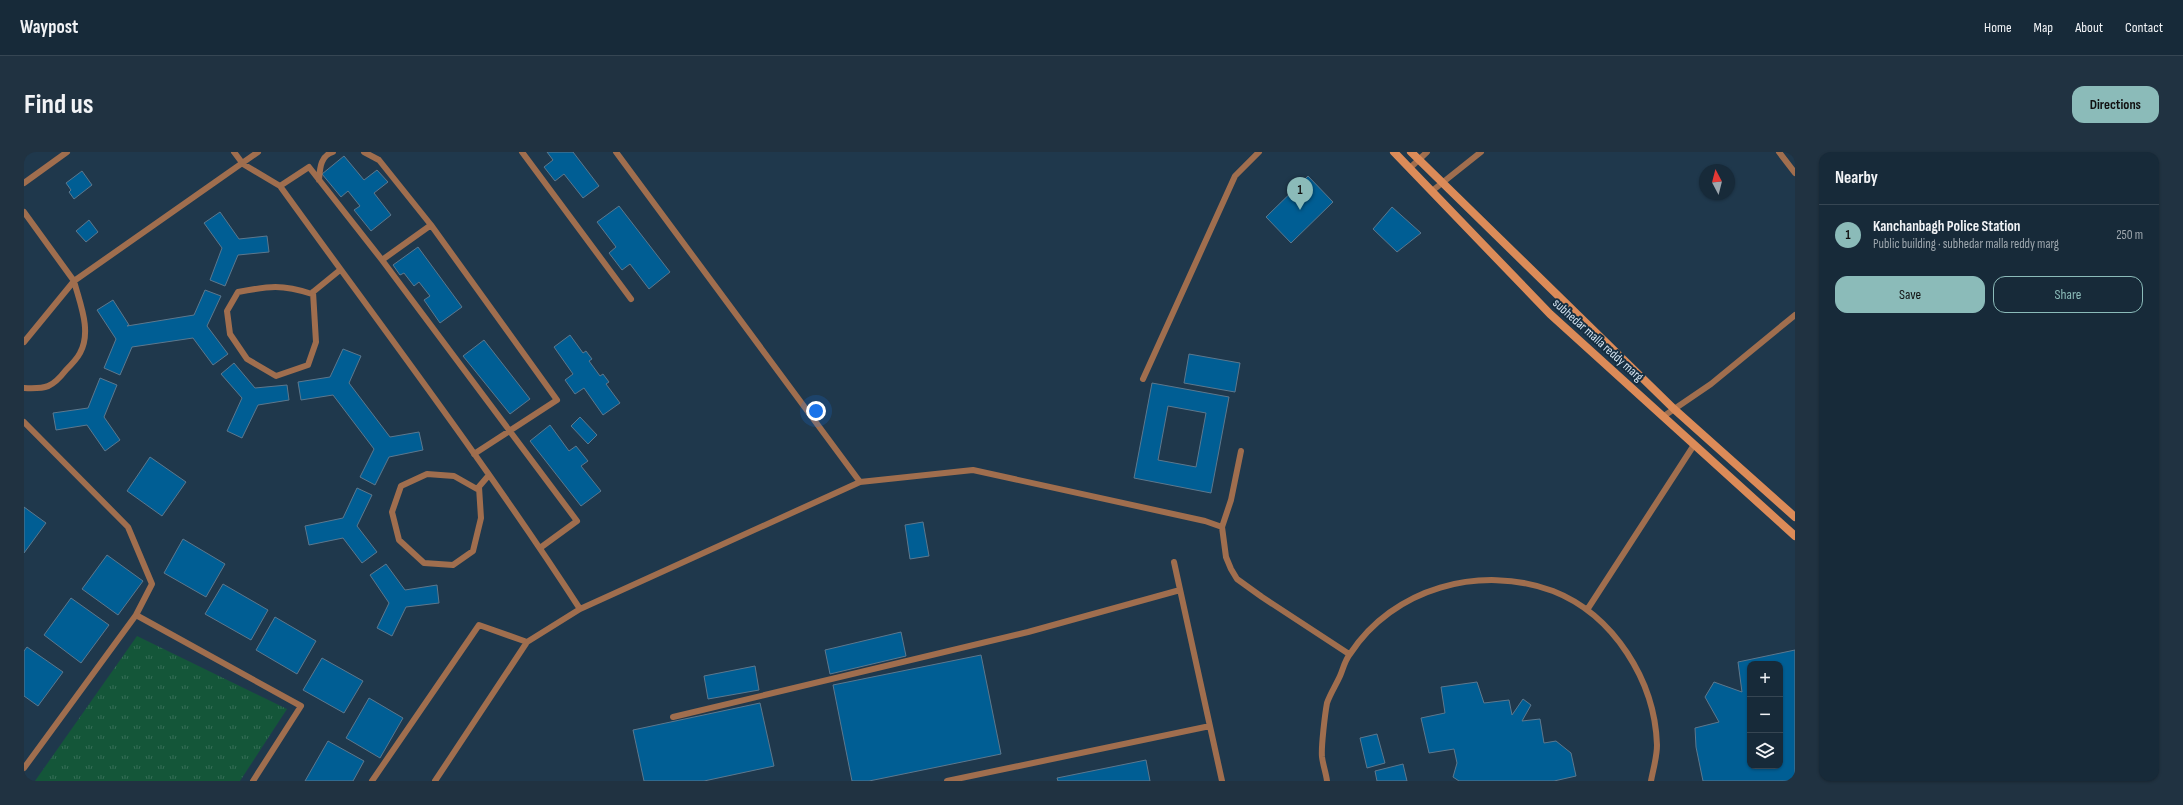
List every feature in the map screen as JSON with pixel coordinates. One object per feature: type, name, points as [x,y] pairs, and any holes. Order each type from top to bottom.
[{"type":"main road","name":"subhedar malla reddy marg","points":[[1394,152],[1411,167],[1432,191],[1550,314],[1795,536]]},
{"type":"main road","name":"subhedar malla reddy marg","points":[[1411,152],[1674,409],[1795,516]]},
{"type":"lane","points":[[24,183],[67,152]]},
{"type":"lane","points":[[234,152],[243,164],[280,186],[474,454],[540,548],[580,609]]},
{"type":"lane","points":[[24,342],[74,281],[243,164],[258,152]]},
{"type":"lane","points":[[320,180],[321,163],[330,153],[333,152]]},
{"type":"lane","points":[[364,152],[379,160],[431,225],[557,400],[474,454]]},
{"type":"lane","points":[[522,152],[631,299]]},
{"type":"lane","points":[[616,152],[860,482]]},
{"type":"lane","points":[[1143,379],[1235,176],[1259,152]]},
{"type":"lane","points":[[1411,167],[1427,152]]},
{"type":"lane","points":[[1432,191],[1481,152]]},
{"type":"lane","points":[[1779,152],[1795,173]]},
{"type":"lane","points":[[280,186],[309,167],[382,260],[577,521],[540,548]]},
{"type":"lane","points":[[24,212],[74,281],[84,317],[85,330],[84,341],[80,354],[56,384],[46,388],[24,388]]},
{"type":"lane","points":[[382,260],[431,225]]},
{"type":"lane","points":[[314,292],[316,342],[308,365],[276,376],[247,359],[230,334],[227,312],[238,292],[262,287],[289,287],[312,294],[314,292],[340,270]]},
{"type":"lane","points":[[1664,416],[1711,384],[1795,315]]},
{"type":"lane","points":[[24,422],[128,527],[152,584],[136,615],[24,768]]},
{"type":"lane","points":[[1587,610],[1694,445]]},
{"type":"lane","points":[[1241,451],[1231,500],[1222,528],[1226,557],[1237,579],[1349,654]]},
{"type":"lane","points":[[435,781],[527,642],[580,609],[860,482],[973,470],[1205,521],[1222,528]]},
{"type":"lane","points":[[479,487],[481,518],[474,551],[453,565],[424,563],[399,540],[392,512],[401,486],[428,474],[454,476],[477,489],[489,476]]},
{"type":"lane","points":[[1174,562],[1222,781]]},
{"type":"lane","points":[[1328,781],[1322,756],[1327,703],[1349,654],[1374,625],[1405,602],[1440,586],[1478,579],[1517,581],[1554,592],[1587,610],[1625,647],[1649,694],[1657,746],[1652,781]]},
{"type":"lane","points":[[673,717],[1028,632],[1180,590]]},
{"type":"lane","points":[[136,615],[301,706],[254,781]]},
{"type":"lane","points":[[372,781],[479,625],[527,642]]},
{"type":"lane","points":[[947,781],[1210,726]]},
{"type":"green space","points":[[137,636],[287,709],[240,781],[35,781]]},
{"type":"building","points":[[547,152],[573,152],[599,186],[583,198],[564,174],[555,181],[544,167],[553,160]]},
{"type":"building","points":[[344,156],[364,180],[377,170],[388,182],[374,193],[391,215],[371,231],[354,210],[360,206],[348,191],[341,197],[322,174]]},
{"type":"building","points":[[82,171],[92,185],[74,199],[69,192],[71,190],[66,183]]},
{"type":"building","points":[[1308,176],[1333,202],[1291,243],[1266,217]]},
{"type":"building","points":[[619,206],[670,272],[649,289],[630,264],[622,270],[609,253],[616,247],[597,222]]},
{"type":"building","points":[[1392,207],[1421,233],[1397,252],[1373,229]]},
{"type":"building","points":[[220,212],[239,239],[267,236],[269,252],[238,255],[225,286],[210,280],[222,248],[204,223]]},
{"type":"building","points":[[89,220],[98,232],[86,242],[76,231]]},
{"type":"building","points":[[418,247],[462,307],[440,323],[424,300],[430,296],[419,282],[414,286],[404,273],[400,275],[393,265]]},
{"type":"building","points":[[205,290],[221,296],[207,326],[228,354],[213,365],[193,338],[132,347],[120,375],[104,368],[116,339],[97,310],[113,300],[129,325],[127,326],[194,315]]},
{"type":"building","points":[[570,335],[583,353],[586,351],[592,359],[589,361],[600,376],[603,374],[609,382],[606,384],[620,403],[603,415],[584,388],[575,394],[565,380],[573,374],[554,347]]},
{"type":"building","points":[[484,340],[530,399],[510,414],[463,356]]},
{"type":"building","points":[[343,349],[361,356],[349,383],[390,437],[419,432],[423,450],[389,457],[375,485],[360,477],[374,449],[333,395],[301,400],[298,382],[330,377]]},
{"type":"building","points":[[1189,354],[1240,363],[1235,392],[1184,383]]},
{"type":"building","points":[[234,363],[255,388],[287,385],[289,400],[258,405],[242,438],[227,431],[242,398],[221,374]]},
{"type":"building","points":[[100,378],[117,385],[104,417],[120,440],[105,451],[87,425],[56,430],[53,413],[88,408]]},
{"type":"building","points":[[1152,383],[1229,397],[1211,493],[1134,478]],"holes":[[[1168,406],[1206,413],[1196,467],[1158,460]]]},
{"type":"building","points":[[580,417],[597,435],[588,444],[571,426]]},
{"type":"building","points":[[550,425],[569,451],[576,446],[588,461],[581,466],[601,491],[581,506],[530,441]]},
{"type":"building","points":[[150,457],[186,482],[162,516],[127,491]]},
{"type":"building","points":[[357,488],[372,495],[357,526],[377,552],[362,563],[343,538],[309,545],[305,526],[343,518]]},
{"type":"building","points":[[24,507],[46,523],[24,553]]},
{"type":"building","points":[[923,522],[929,556],[910,559],[905,525]]},
{"type":"building","points":[[183,539],[225,564],[206,597],[164,573]]},
{"type":"building","points":[[107,555],[143,581],[118,615],[82,589]]},
{"type":"building","points":[[386,564],[405,590],[437,585],[439,603],[406,607],[392,636],[377,628],[389,603],[370,575]]},
{"type":"building","points":[[223,584],[268,610],[251,640],[205,614]]},
{"type":"building","points":[[71,598],[109,625],[81,663],[44,635]]},
{"type":"building","points":[[275,617],[316,641],[297,674],[256,650]]},
{"type":"building","points":[[901,632],[906,656],[830,674],[825,650]]},
{"type":"building","points":[[27,647],[63,672],[38,706],[24,696],[24,651]]},
{"type":"building","points":[[1795,650],[1795,781],[1703,781],[1696,747],[1695,728],[1719,722],[1705,697],[1714,682],[1742,692],[1738,662]]},
{"type":"building","points":[[981,655],[1001,754],[869,781],[852,781],[833,685]]},
{"type":"building","points":[[322,658],[363,681],[344,713],[303,690]]},
{"type":"building","points":[[755,666],[759,690],[708,699],[704,676]]},
{"type":"building","points":[[1477,682],[1484,703],[1509,700],[1512,715],[1523,699],[1531,705],[1522,721],[1540,719],[1544,743],[1556,741],[1571,753],[1576,776],[1554,781],[1459,781],[1453,777],[1457,763],[1454,749],[1429,753],[1421,718],[1445,713],[1441,687]]},
{"type":"building","points":[[369,698],[403,718],[380,758],[346,738]]},
{"type":"building","points":[[760,703],[774,766],[704,781],[644,781],[633,730]]},
{"type":"building","points":[[1377,734],[1385,763],[1367,768],[1360,738]]},
{"type":"building","points":[[328,741],[364,761],[353,781],[305,781]]},
{"type":"building","points":[[1146,760],[1150,781],[1058,781],[1057,778]]},
{"type":"building","points":[[1403,764],[1407,781],[1377,781],[1375,771]]},
{"type":"place","name":"Kanchanbagh Police Station","points":[[1300,210]]}]
